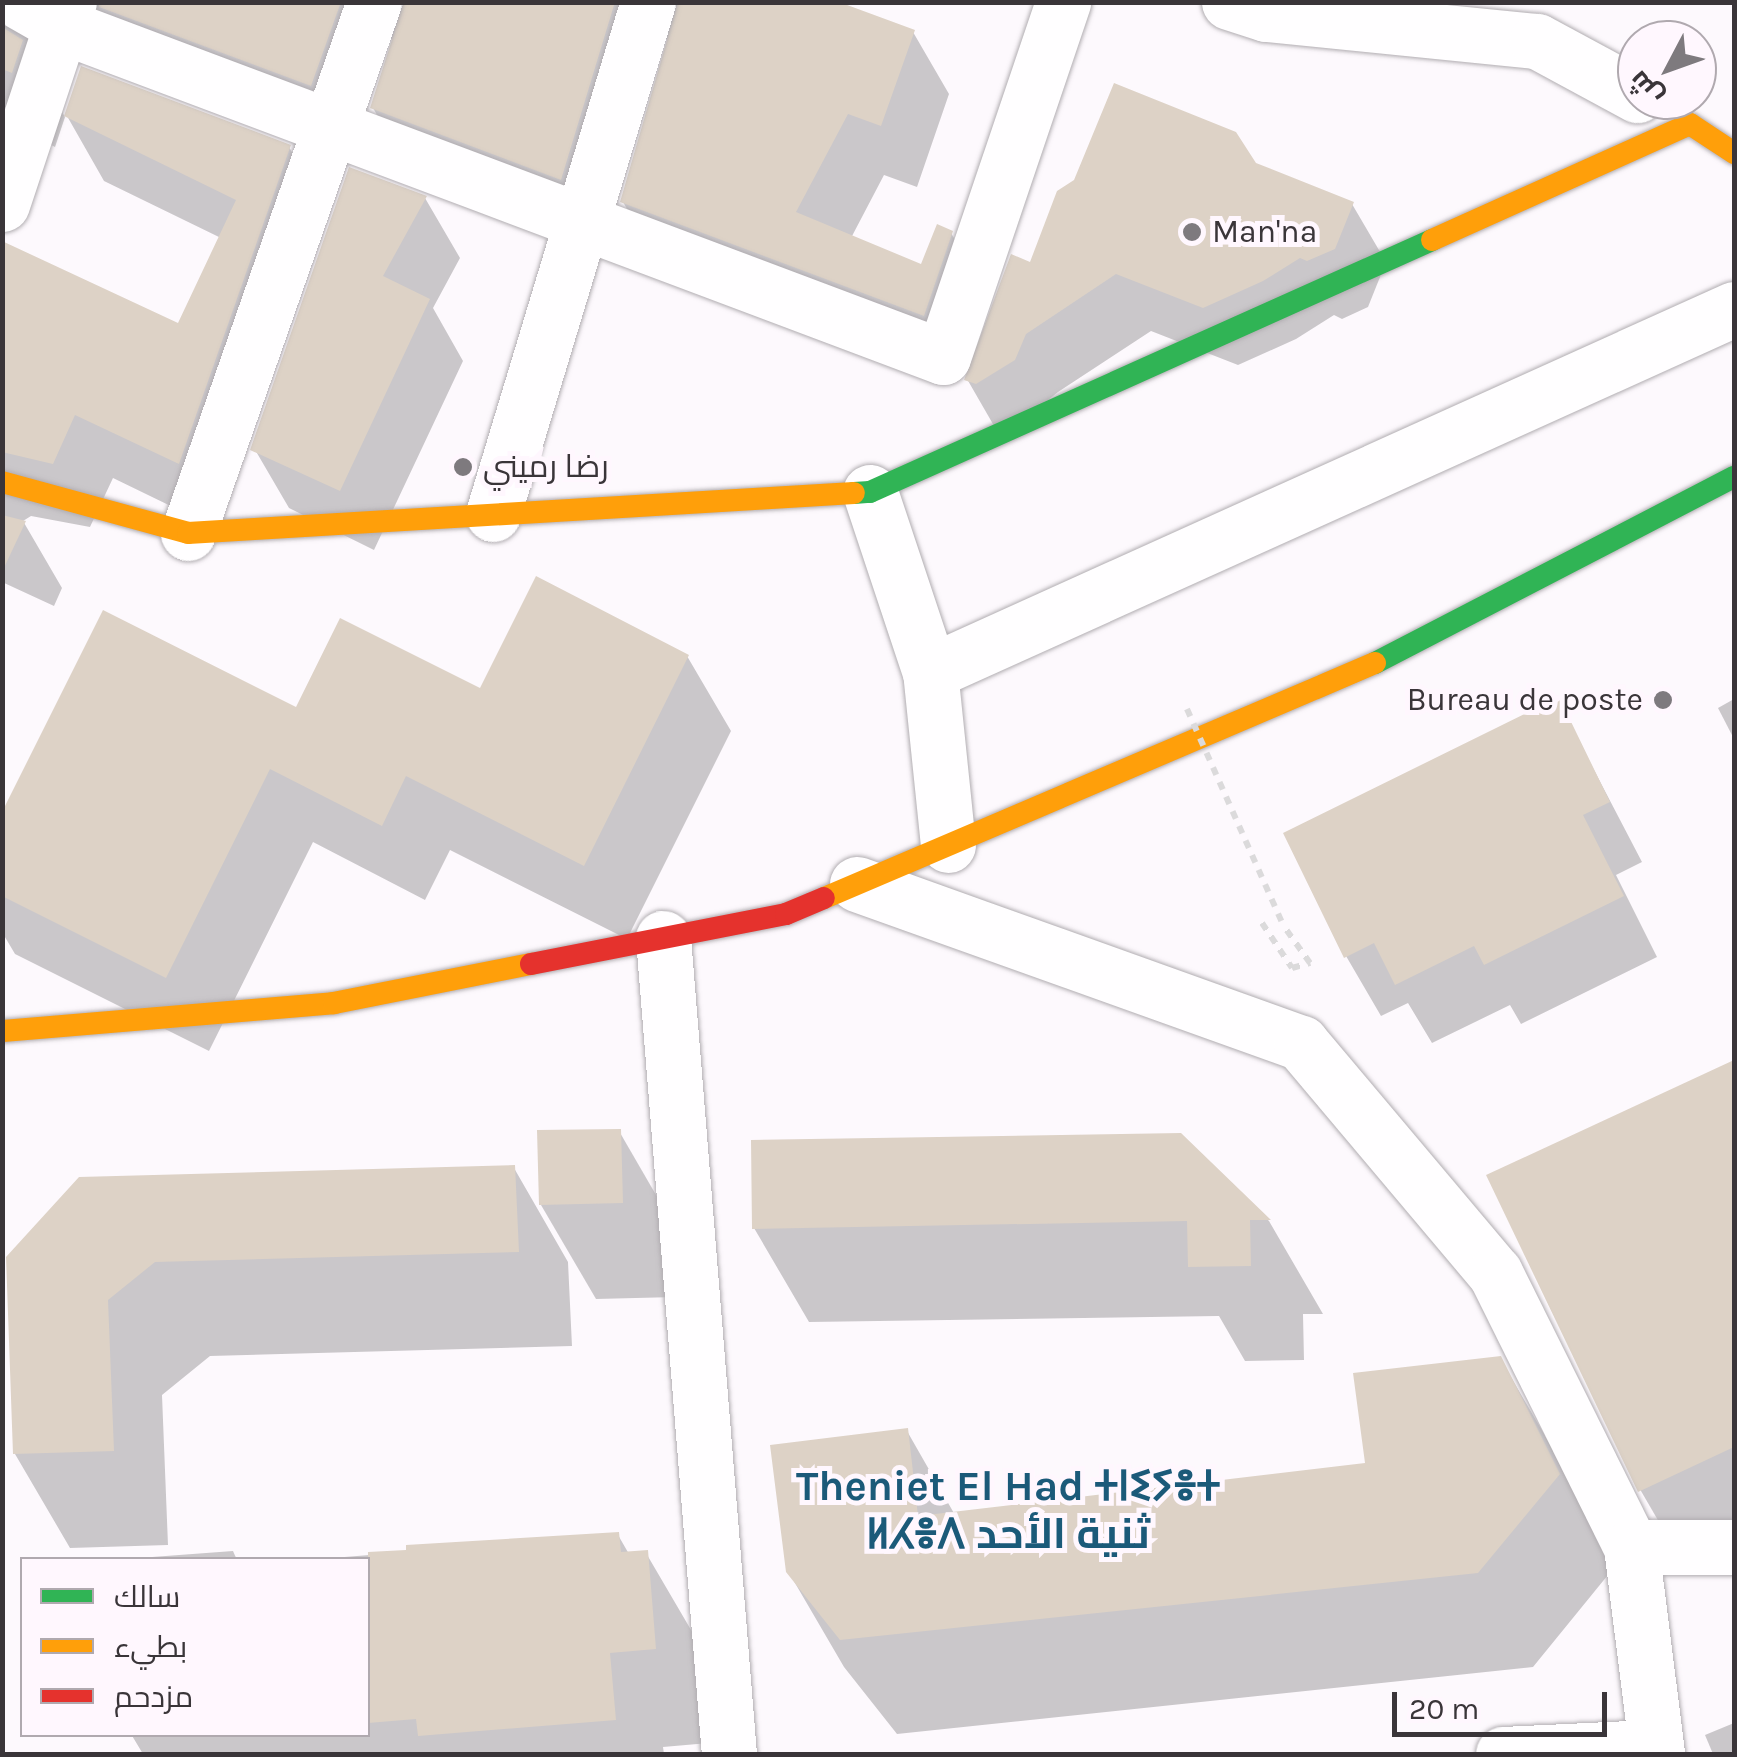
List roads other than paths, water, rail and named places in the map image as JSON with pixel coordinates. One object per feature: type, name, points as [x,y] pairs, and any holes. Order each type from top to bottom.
[{"type":"main road","points":[[2,482],[188,532],[870,492],[1651,120]]},
{"type":"main road","points":[[1681,120],[1734,154]]},
{"type":"main road","points":[[2,1031],[334,1003],[786,914],[1334,684],[1734,477]]},
{"type":"street","points":[[188,532],[374,2]]},
{"type":"street","points":[[493,514],[648,2]]},
{"type":"street","points":[[2,204],[50,10],[331,127],[942,357],[1063,2]]},
{"type":"street","points":[[1229,2],[1266,14],[1537,41],[1617,84]]},
{"type":"street","points":[[930,672],[1734,309]]},
{"type":"street","points":[[870,492],[930,672],[948,845]]},
{"type":"street","points":[[857,884],[1301,1043],[1495,1273],[1632,1547],[1656,1750],[1502,1754]]},
{"type":"street","points":[[663,938],[728,1754]]},
{"type":"street","points":[[1632,1547],[1734,1548]]},
{"type":"place","name":"Man'na","points":[[1192,232]]},
{"type":"place","name":"رضا رميني","points":[[463,467]]},
{"type":"place","name":"Bureau de poste","points":[[1663,700]]},
{"type":"district","name":"Theniet El Had ⵜⵏⵉⵢⴻⵜ ⵍⵃⴻⴷ ثنية الأحد","points":[[1008,1510]]}]
